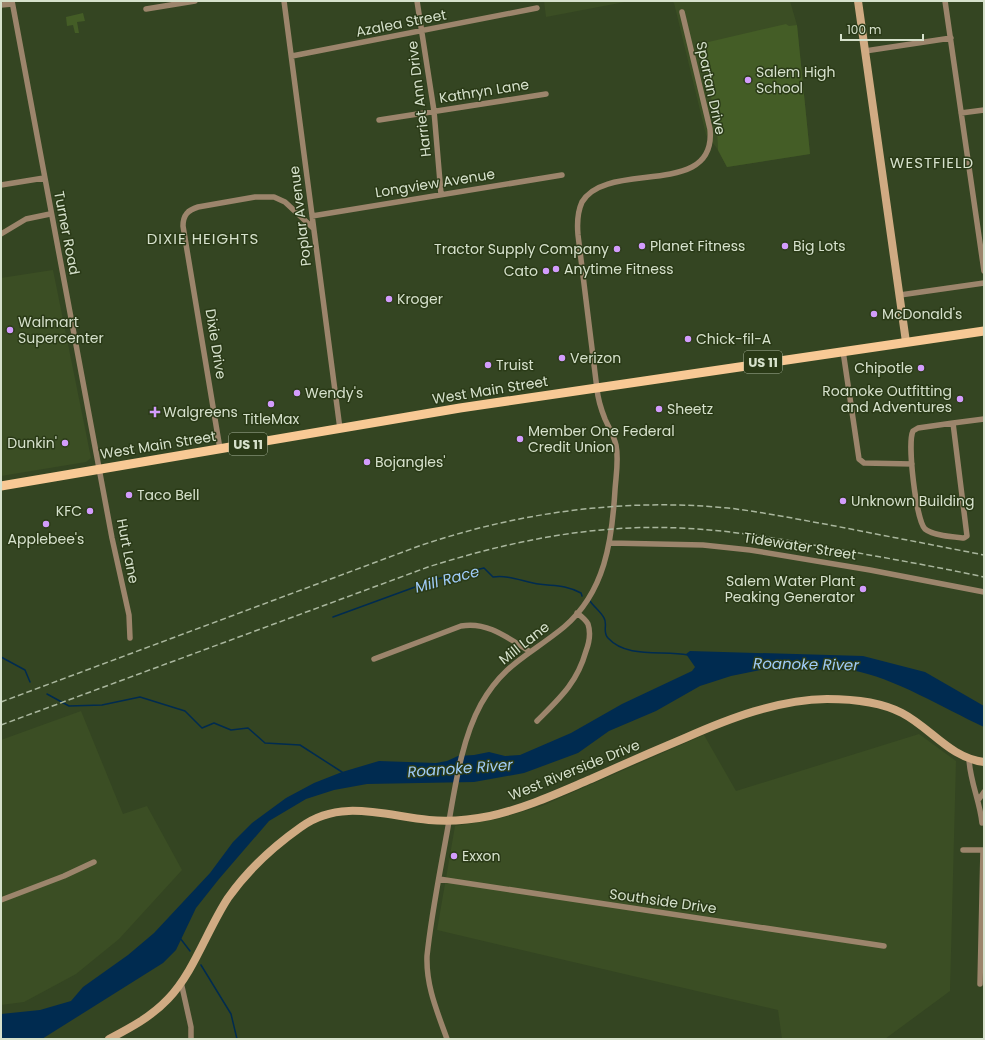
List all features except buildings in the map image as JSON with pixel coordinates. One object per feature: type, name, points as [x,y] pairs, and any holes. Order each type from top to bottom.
[{"type":"main road","name":"West Main Street","points":[[1,486],[460,408],[597,389],[984,330]]},
{"type":"street","points":[[146,9],[195,1]]},
{"type":"street","name":"Poplar Avenue","points":[[284,1],[340,429]]},
{"type":"street","name":"Harriet Ann Drive","points":[[417,1],[434,111],[441,194]]},
{"type":"street","points":[[858,1],[906,342]]},
{"type":"street","points":[[945,1],[984,271]]},
{"type":"street","points":[[1,5],[12,2]]},
{"type":"street","name":"Turner Road","points":[[12,2],[50,214],[100,469]]},
{"type":"street","name":"Azalea Street","points":[[292,56],[538,8]]},
{"type":"street","name":"Spartan Drive","points":[[597,389],[578,235],[577,220],[579,211],[585,198],[598,188],[684,171],[700,161],[708,150],[710,129],[682,12]]},
{"type":"street","points":[[865,51],[951,38]]},
{"type":"street","name":"Kathryn Lane","points":[[379,120],[546,94]]},
{"type":"street","points":[[962,113],[984,110]]},
{"type":"street","name":"Longview Avenue","points":[[312,216],[562,175]]},
{"type":"street","points":[[1,185],[44,178]]},
{"type":"street","name":"Dixie Drive","points":[[220,449],[183,221],[189,210],[198,207],[268,196],[281,199],[297,211],[313,228]]},
{"type":"street","points":[[1,234],[26,219],[50,214]]},
{"type":"street","points":[[900,295],[984,283]]},
{"type":"street","points":[[844,351],[859,459],[864,463],[912,464]]},
{"type":"street","name":"Mill Lane","points":[[447,1039],[431,994],[427,970],[429,939],[453,797],[475,716],[489,691],[507,669],[529,651],[555,634],[577,613],[586,602],[600,577],[610,543],[615,506],[617,453],[614,438],[601,408],[597,389]]},
{"type":"street","points":[[953,423],[966,537],[931,532],[922,525],[912,464],[911,438],[913,431],[918,428],[953,423],[984,419]]},
{"type":"street","name":"Hurt Lane","points":[[100,469],[129,615],[130,638]]},
{"type":"street","name":"Tidewater Street","points":[[610,543],[703,545],[750,550],[863,569],[984,592]]},
{"type":"street","points":[[537,721],[562,696],[573,683],[580,671],[590,637],[588,624],[577,613]]},
{"type":"street","points":[[374,659],[461,626],[475,625],[493,630],[529,651]]},
{"type":"street","name":"West Riverside Drive","points":[[109,1039],[149,1017],[168,1000],[181,982],[219,914],[237,887],[271,852],[312,820],[330,812],[348,810],[428,820],[449,821],[491,816],[530,805],[731,718],[766,708],[801,701],[841,700],[884,705],[902,712],[955,752],[969,759],[984,762]]},
{"type":"street","points":[[969,759],[972,783],[979,799],[982,823]]},
{"type":"street","points":[[979,799],[984,792]]},
{"type":"street","points":[[963,850],[983,850],[980,984]]},
{"type":"street","points":[[1,900],[94,862]]},
{"type":"street","name":"Southside Drive","points":[[439,880],[884,946]]},
{"type":"street","points":[[181,982],[191,1026],[191,1039]]},
{"type":"shaded area","points":[[544,1],[630,1],[546,17]]},
{"type":"shaded area","name":"Salem High School","points":[[672,1],[790,1],[797,25],[810,154],[727,167],[716,147],[706,135],[674,3]]},
{"type":"shaded area","points":[[83,13],[85,21],[77,22],[79,33],[75,33],[73,25],[67,26],[66,17]]},
{"type":"shaded area","name":"Salem High School","points":[[786,24],[789,26],[797,25],[810,154],[727,167],[718,150],[717,125],[700,44]]},
{"type":"shaded area","points":[[53,270],[91,458],[86,462],[1,476],[1,278]]},
{"type":"shaded area","points":[[81,711],[123,814],[147,806],[182,870],[119,939],[76,974],[24,1002],[1,1005],[1,740]]},
{"type":"shaded area","points":[[919,734],[956,761],[950,991],[885,1039],[782,1039],[778,1010],[437,930],[455,826],[498,819],[542,806],[704,735],[736,791]]},
{"type":"water","name":"Roanoke River","points":[[690,651],[863,656],[925,672],[984,706],[984,727],[919,694],[868,674],[851,670],[765,669],[731,676],[700,686],[656,711],[609,731],[578,753],[524,773],[474,782],[367,784],[334,790],[306,799],[269,821],[196,908],[176,950],[163,963],[42,1039],[1,1039],[1,1014],[40,1010],[71,1001],[83,987],[128,955],[154,933],[210,873],[233,842],[252,823],[286,798],[314,783],[342,772],[379,761],[436,763],[447,761],[458,756],[489,752],[505,756],[520,755],[571,733],[622,704],[692,671],[695,667],[686,654]]},
{"type":"waterway","name":"Mill Race","points":[[333,617],[437,579],[484,568],[493,577],[508,577],[539,584],[562,586],[581,593],[582,596]]},
{"type":"waterway","name":"Mill Race","points":[[590,601],[605,620],[606,636],[616,645],[635,651],[688,655]]},
{"type":"waterway","name":"Mill Race","points":[[1,657],[25,670],[30,682]]},
{"type":"waterway","name":"Mill Race","points":[[47,694],[69,706],[102,705],[140,697],[185,711],[202,728],[214,723],[231,730],[248,728],[265,743],[300,745],[342,772]]},
{"type":"waterway","points":[[180,938],[190,951]]},
{"type":"waterway","points":[[201,965],[231,1014],[237,1039]]},
{"type":"railway","points":[[1,702],[419,546],[495,524],[572,510],[649,505],[689,505],[728,508],[830,525],[984,555]]},
{"type":"railway","points":[[1,725],[428,567],[490,549],[552,536],[648,527],[718,531],[793,541],[984,577]]},
{"type":"place","name":"Salem High School","points":[[748,80]]},
{"type":"place","name":"Planet Fitness","points":[[642,246]]},
{"type":"place","name":"Big Lots","points":[[785,246]]},
{"type":"place","name":"Tractor Supply Company","points":[[617,249]]},
{"type":"place","name":"Anytime Fitness","points":[[556,269]]},
{"type":"place","name":"Cato","points":[[546,271]]},
{"type":"place","name":"Kroger","points":[[389,299]]},
{"type":"place","name":"McDonald's","points":[[874,314]]},
{"type":"place","name":"Walmart Supercenter","points":[[10,330]]},
{"type":"place","name":"Chick-fil-A","points":[[688,339]]},
{"type":"place","name":"Verizon","points":[[562,358]]},
{"type":"place","name":"Truist","points":[[488,365]]},
{"type":"place","name":"Chipotle","points":[[921,368]]},
{"type":"place","name":"Wendy's","points":[[297,393]]},
{"type":"place","name":"Roanoke Outfitting and Adventures","points":[[960,399]]},
{"type":"place","name":"TitleMax","points":[[271,404]]},
{"type":"place","name":"Sheetz","points":[[659,409]]},
{"type":"place","name":"Walgreens","points":[[155,412]]},
{"type":"place","name":"Member One Federal Credit Union","points":[[520,439]]},
{"type":"place","name":"Dunkin'","points":[[65,443]]},
{"type":"place","name":"Bojangles'","points":[[367,462]]},
{"type":"place","name":"Taco Bell","points":[[129,495]]},
{"type":"place","name":"Unknown Building","points":[[843,501]]},
{"type":"place","name":"KFC","points":[[90,511]]},
{"type":"place","name":"Applebee's","points":[[46,524]]},
{"type":"place","name":"Salem Water Plant Peaking Generator","points":[[863,589]]},
{"type":"place","name":"Exxon","points":[[454,856]]},
{"type":"district","name":"WESTFIELD","points":[[932,162]]},
{"type":"district","name":"DIXIE HEIGHTS","points":[[203,238]]}]
